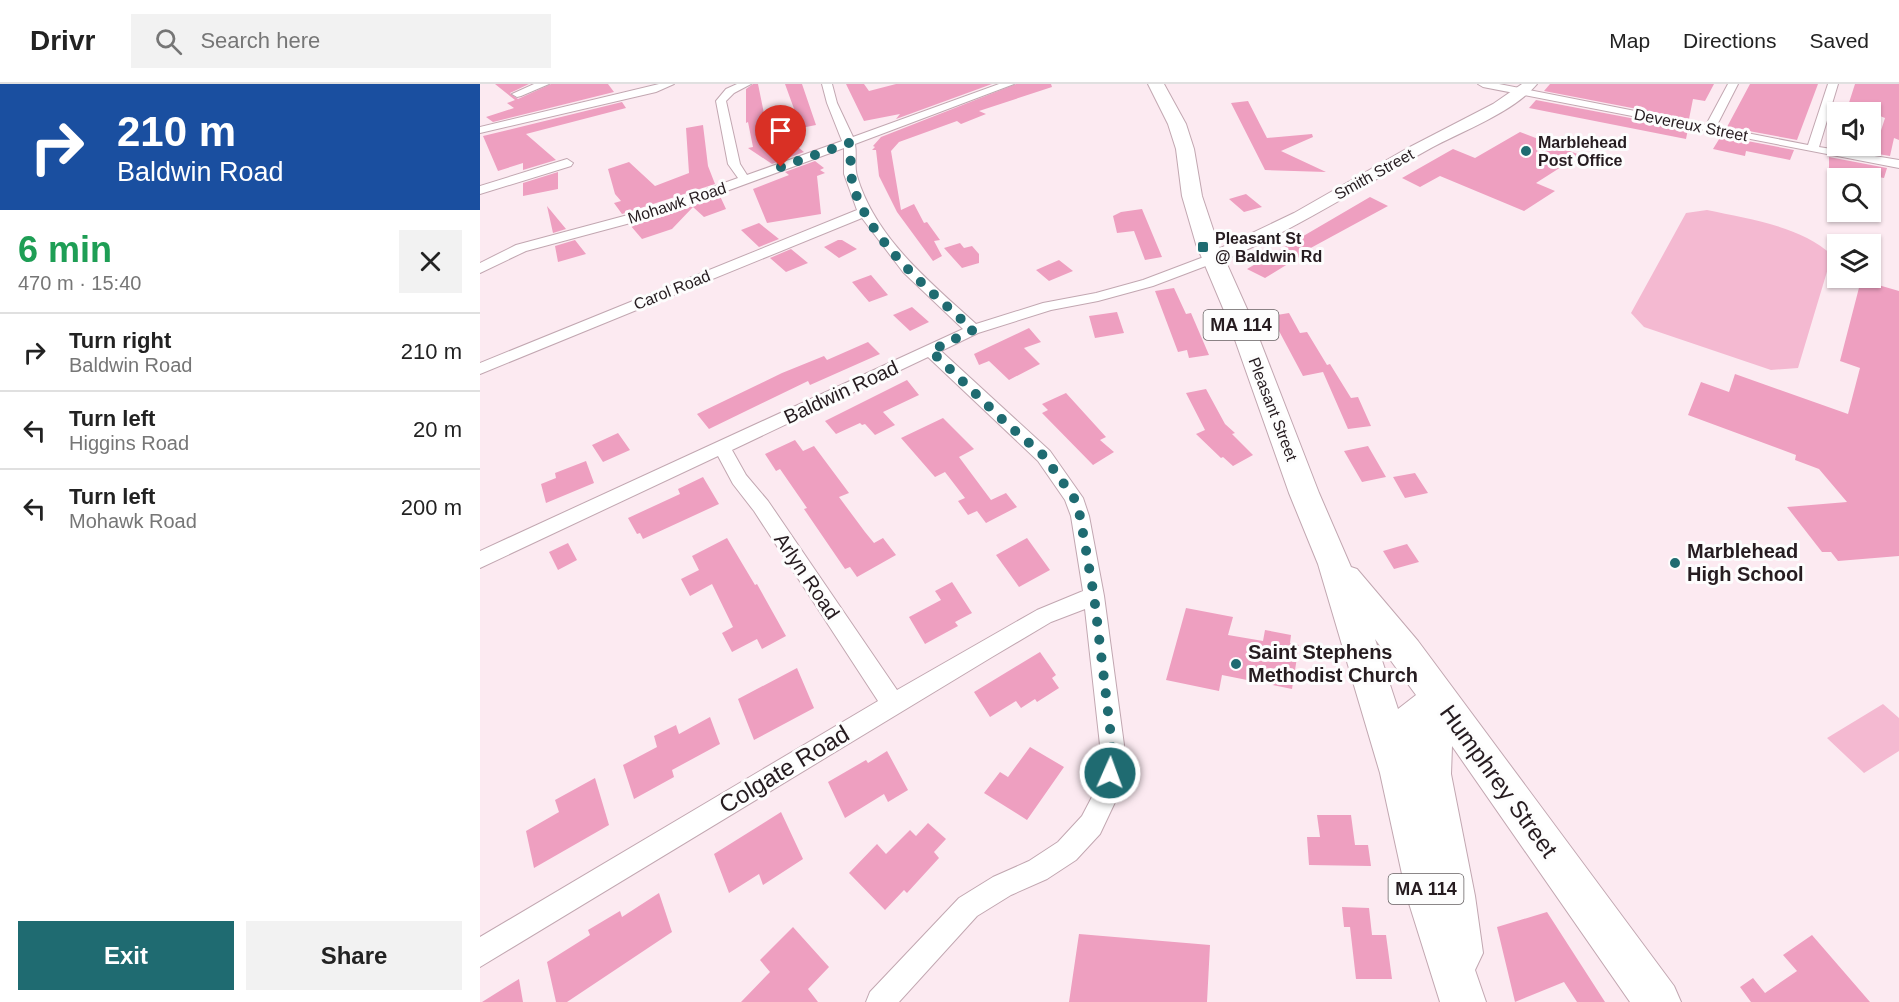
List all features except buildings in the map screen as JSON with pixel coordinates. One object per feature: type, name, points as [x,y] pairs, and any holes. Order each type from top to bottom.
[{"type":"main road","name":"Pleasant Street","points":[[1156,84],[1177,124],[1185,149],[1187,173],[1197,215],[1304,493],[1334,564]]},
{"type":"main road","name":"Humphrey Street","points":[[1334,564],[1406,652],[1658,1002]]},
{"type":"main road","name":"MA 114","points":[[1334,564],[1400,773],[1428,897],[1465,1002]]},
{"type":"main road","name":"MA 114","points":[[1441,702],[1431,754],[1432,774],[1454,896],[1465,1002]]},
{"type":"main road","points":[[1400,773],[1405,729],[1410,720],[1419,711],[1441,702]]},
{"type":"street","points":[[517,94],[544,84]]},
{"type":"street","points":[[480,130],[652,90],[669,84]]},
{"type":"street","points":[[745,180],[734,164],[721,101],[730,92],[746,84]]},
{"type":"street","points":[[826,84],[849,143],[850,174],[864,212],[908,269],[973,330]]},
{"type":"street","name":"Mohawk Road","points":[[480,269],[521,248],[659,211],[1009,84]]},
{"type":"street","name":"Devereux Street","points":[[1483,84],[1526,88],[1709,129],[1899,164]]},
{"type":"street","points":[[1709,129],[1733,84]]},
{"type":"street","points":[[1812,149],[1833,84]]},
{"type":"street","name":"Smith Street","points":[[1214,258],[1284,225],[1526,88]]},
{"type":"street","points":[[480,190],[567,163]]},
{"type":"street","name":"Carol Road","points":[[480,369],[864,212]]},
{"type":"street","name":"Baldwin Road","points":[[480,560],[973,330],[1048,306],[1098,297],[1148,283],[1214,258]]},
{"type":"street","points":[[880,1002],[968,907],[1002,886],[1038,870],[1067,851],[1091,825],[1106,798],[1112,745],[1094,596],[1080,516],[1074,498],[1055,469],[931,351]]},
{"type":"street","name":"Arlyn Road","points":[[722,447],[739,479],[761,506],[893,704]]},
{"type":"street","name":"Colgate Road","points":[[480,953],[893,704],[1044,616],[1094,596]]},
{"type":"shaded area","points":[[1707,210],[1773,225],[1805,237],[1827,251],[1827,272],[1798,368],[1771,370],[1644,327],[1631,313],[1686,213]]},
{"type":"shaded area","points":[[1883,704],[1899,718],[1899,751],[1864,773],[1827,738]]},
{"type":"place","name":"Marblehead Post Office","points":[[1526,151]]},
{"type":"place","name":"Pleasant St @ Baldwin Rd","points":[[1203,247]]},
{"type":"place","name":"Marblehead High School","points":[[1675,563]]},
{"type":"place","name":"Saint Stephens Methodist Church","points":[[1236,664]]},
{"type":"route","points":[[781,167],[849,143],[850,174],[864,212],[908,269],[973,330],[931,351],[1044,456],[1074,498],[1080,516],[1094,596],[1112,745],[1110,773]]}]
